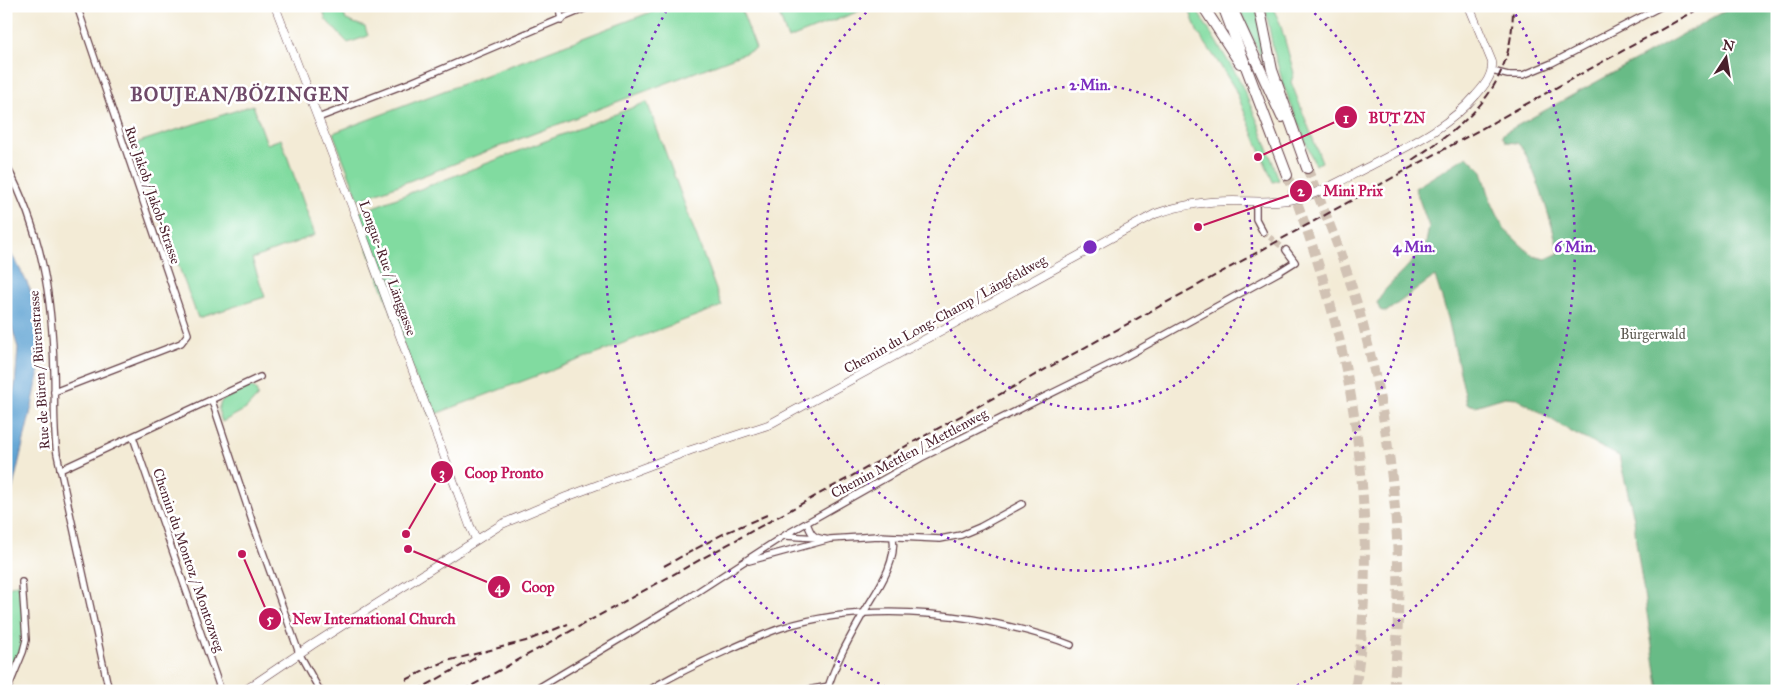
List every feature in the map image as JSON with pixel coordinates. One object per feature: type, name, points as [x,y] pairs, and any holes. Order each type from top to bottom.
[{"type":"highway","points":[[1203,6],[1235,55],[1261,107]]},
{"type":"highway","points":[[1223,6],[1287,175]]},
{"type":"highway","points":[[1231,6],[1305,164],[1272,70],[1258,6]]},
{"type":"main road","name":"Longue-Rue / Länggasse","points":[[274,6],[476,539]]},
{"type":"main road","points":[[1469,6],[1491,59],[1492,71]]},
{"type":"main road","name":"Chemin du Long-Champ / Längfeldweg","points":[[244,691],[476,539],[502,524],[691,450],[768,425],[1155,214],[1202,202],[1272,202],[1294,199],[1316,192],[1427,135],[1450,121],[1482,88],[1492,71]]},
{"type":"street","name":"Rue Jakob / Jakob-Strasse","points":[[54,392],[181,343],[188,334],[77,6]]},
{"type":"street","points":[[559,6],[561,20]]},
{"type":"street","points":[[318,118],[409,83],[591,6]]},
{"type":"street","points":[[1492,71],[1508,75],[1523,75],[1552,63],[1662,6]]},
{"type":"street","name":"Rue de Büren / Bürenstrasse","points":[[7,167],[29,215],[40,247],[51,322],[54,425],[60,470],[109,691]]},
{"type":"street","points":[[1256,202],[1256,218],[1263,232]]},
{"type":"street","name":"Chemin Mettlen / Mettlenweg","points":[[533,691],[785,536],[921,458],[1123,358],[1279,272],[1295,262],[1286,250]]},
{"type":"street","points":[[60,470],[212,401],[260,377]]},
{"type":"street","points":[[212,401],[253,524],[300,653],[320,691]]},
{"type":"street","name":"Chemin du Montoz / Montozweg","points":[[133,437],[221,691]]},
{"type":"street","points":[[785,536],[830,539],[893,537],[940,539],[961,535],[980,527],[1022,504]]},
{"type":"street","points":[[808,523],[810,533],[817,538]]},
{"type":"street","points":[[802,691],[828,688],[839,658],[887,572],[894,547],[893,537]]},
{"type":"street","points":[[739,564],[830,539]]},
{"type":"street","points":[[7,691],[24,652],[26,640],[22,582]]},
{"type":"street","points":[[648,691],[702,662],[781,628],[823,618],[864,612],[909,612],[960,617],[1011,626],[1052,637],[1070,645]]},
{"type":"green space","points":[[322,6],[341,6],[346,20],[365,27],[368,36],[348,43],[326,20]]},
{"type":"green space","points":[[667,6],[740,6],[756,49],[359,200],[333,133]]},
{"type":"green space","points":[[776,6],[872,6],[788,39]]},
{"type":"green space","points":[[1188,6],[1194,6],[1238,77],[1260,127],[1279,180],[1273,182],[1235,89],[1197,31]]},
{"type":"green space","points":[[1238,6],[1256,6],[1268,72]]},
{"type":"green space","points":[[1265,6],[1272,6],[1280,23],[1294,73],[1291,82],[1322,162],[1315,165],[1284,87],[1273,48]]},
{"type":"green space","name":"Bürgerwald","points":[[1734,6],[1777,6],[1777,691],[1659,691],[1634,518],[1619,456],[1573,433],[1517,398],[1505,397],[1475,406],[1467,404],[1448,318],[1435,276],[1386,312],[1380,310],[1377,303],[1384,291],[1425,248],[1429,227],[1415,188],[1467,156],[1482,171],[1491,201],[1504,229],[1533,256],[1546,259],[1559,253],[1542,194],[1529,161],[1523,149],[1517,143],[1506,142],[1502,136],[1504,133]]},
{"type":"green space","points":[[647,102],[722,306],[430,416],[355,214]]},
{"type":"green space","points":[[253,105],[267,144],[281,139],[315,235],[252,259],[265,297],[198,318],[133,144]]},
{"type":"green space","points":[[250,386],[256,390],[258,396],[246,409],[222,422],[218,409],[222,400]]},
{"type":"green space","points":[[22,582],[26,636],[6,691],[6,588]]},
{"type":"water","points":[[6,246],[21,271],[33,297],[38,315],[41,345],[36,388],[6,517],[6,424],[15,385],[18,348],[6,307]]},
{"type":"tunnel","points":[[1307,168],[1353,291],[1365,333],[1384,421],[1395,511],[1398,556],[1397,646],[1393,691]]},
{"type":"tunnel","points":[[1287,175],[1332,310],[1355,419],[1364,510],[1365,555],[1361,646],[1355,691]]},
{"type":"tunnel","points":[[1263,232],[1286,250]]},
{"type":"railway","points":[[1412,160],[1454,130],[1486,98],[1506,58],[1511,34],[1513,6]]},
{"type":"railway","points":[[462,691],[1704,6]]},
{"type":"railway","points":[[664,566],[725,533],[767,515]]},
{"type":"railway","points":[[406,680],[447,661],[526,641],[568,624]]},
{"type":"railway","points":[[416,691],[477,657]]},
{"type":"place","name":"BUT ZN","points":[[1258,157]]},
{"type":"place","name":"Mini Prix","points":[[1198,227]]},
{"type":"place","name":"Coop Pronto","points":[[406,534]]},
{"type":"place","name":"Coop","points":[[408,549]]},
{"type":"place","name":"New International Church","points":[[242,554]]},
{"type":"district","name":"BOUJEAN/BÖZINGEN","points":[[240,94]]}]
